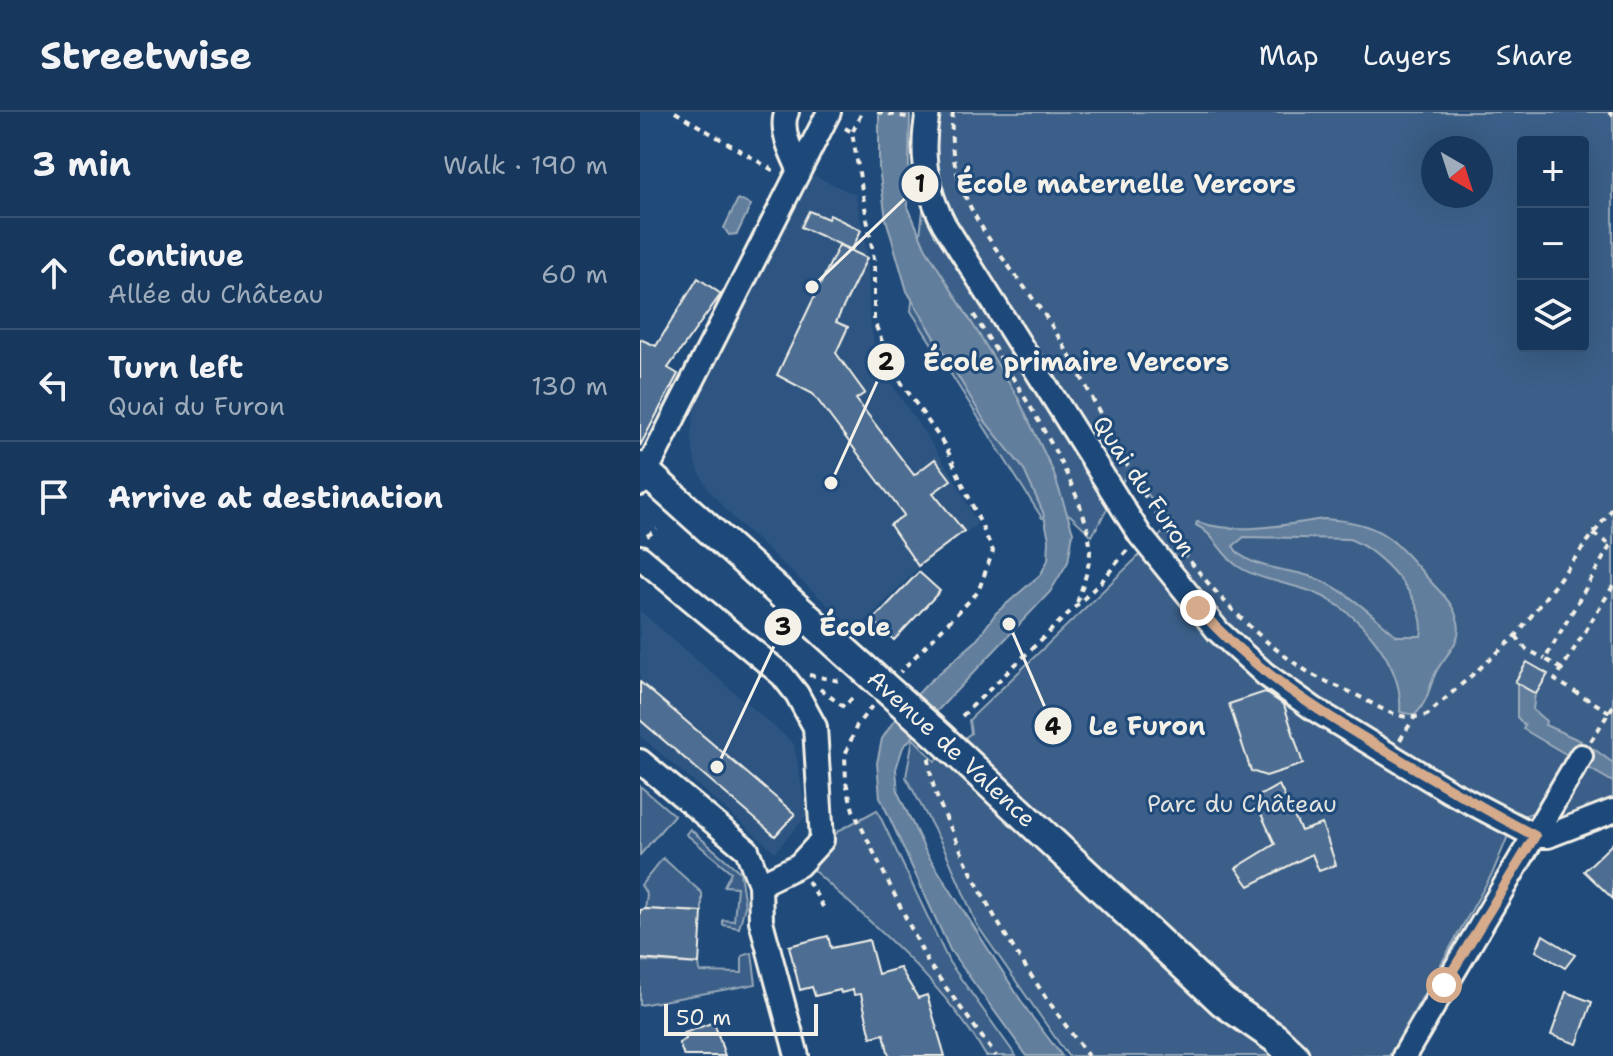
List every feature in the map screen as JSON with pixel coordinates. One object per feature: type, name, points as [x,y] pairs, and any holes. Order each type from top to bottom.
[{"type":"main road","name":"Avenue de Valence","points":[[642,475],[889,690],[936,743],[1223,1002],[1275,1038],[1294,1056]]},
{"type":"main road","name":"Avenue de Valence","points":[[1223,1002],[1268,1056]]},
{"type":"street","points":[[787,112],[784,117],[796,176]]},
{"type":"street","name":"Quai du Furon","points":[[921,115],[925,170],[934,204],[968,264],[1140,535],[1218,631],[1265,674],[1314,709],[1449,791],[1535,836]]},
{"type":"street","points":[[642,475],[827,116]]},
{"type":"street","points":[[640,557],[782,675],[815,727],[822,840],[799,865],[760,884]]},
{"type":"street","points":[[1404,1056],[1581,756]]},
{"type":"street","points":[[640,761],[747,850],[760,884],[761,921],[797,1056]]},
{"type":"street","points":[[1535,836],[1548,836],[1613,811]]},
{"type":"path","points":[[675,112],[796,176]]},
{"type":"path","points":[[862,112],[852,132],[874,259],[874,321],[894,372],[946,447],[993,551],[978,592],[857,725],[845,755],[846,782],[853,810],[928,963],[996,1056]]},
{"type":"path","points":[[877,112],[921,115]]},
{"type":"path","points":[[953,112],[952,145],[968,208],[1054,330],[1143,493],[1208,580],[1251,627],[1307,671],[1396,717],[1427,715],[1516,636],[1613,508]]},
{"type":"path","points":[[827,116],[852,132]]},
{"type":"path","points":[[973,314],[1057,459],[1087,524],[1090,550],[1076,606]]},
{"type":"path","points":[[1545,659],[1612,543],[1593,534]]},
{"type":"path","points":[[962,716],[1076,606],[1140,535]]},
{"type":"path","points":[[1611,713],[1555,680],[1613,586]]},
{"type":"path","points":[[1516,636],[1526,649],[1562,669]]},
{"type":"path","points":[[845,682],[802,676],[844,707],[856,694]]},
{"type":"path","points":[[1581,756],[1613,706]]},
{"type":"path","points":[[1396,746],[1414,718]]},
{"type":"path","points":[[936,743],[929,755],[930,787],[981,898],[1007,942],[1088,1056]]},
{"type":"path","points":[[799,865],[825,910]]},
{"type":"shaded area","points":[[879,112],[910,112],[908,207],[925,247],[1017,396],[1053,471],[1073,532],[1068,562],[1050,592],[903,747],[896,769],[898,793],[926,852],[1029,1013],[1062,1056],[1027,1056],[950,950],[880,797],[877,763],[882,739],[897,716],[928,683],[976,641],[996,613],[1041,574],[1048,560],[1049,539],[1043,512],[1023,468],[984,420],[907,291],[886,219],[879,168]]},
{"type":"shaded area","points":[[813,175],[856,195],[868,259],[869,315],[874,343],[894,388],[954,477],[977,524],[918,568],[856,631],[734,519],[708,489],[695,463],[691,434],[695,405]]},
{"type":"shaded area","points":[[738,199],[751,205],[737,234],[729,235],[724,228]]},
{"type":"shaded area","points":[[1324,519],[1360,524],[1386,536],[1407,555],[1454,610],[1458,636],[1415,715],[1400,712],[1394,676],[1386,658],[1362,625],[1315,593],[1257,576],[1239,567],[1196,525],[1197,522],[1244,528]],"holes":[[[1244,537],[1349,539],[1374,554],[1399,578],[1417,608],[1421,636],[1397,636],[1329,584],[1254,562],[1238,553],[1233,546]]]},
{"type":"shaded area","points":[[640,611],[794,744],[807,815],[775,852],[640,736]]},
{"type":"shaded area","points":[[1517,683],[1535,693],[1533,710],[1546,721],[1545,725],[1581,741],[1569,756],[1523,729],[1525,726],[1517,717]]},
{"type":"shaded area","points":[[1594,749],[1613,763],[1613,782],[1587,767]]},
{"type":"green space","name":"Parc du Château","points":[[938,112],[1613,112],[1613,800],[1559,821],[1539,810],[1515,819],[1493,872],[1389,1056],[1068,1056],[977,925],[945,850],[906,777],[913,738],[935,761],[971,733],[969,720],[1173,523],[1128,472],[1092,536],[1070,515],[1042,518],[911,311],[931,143]]},
{"type":"green space","points":[[640,786],[674,815],[640,855]]},
{"type":"green space","points":[[877,810],[949,962],[1016,1056],[986,1056],[969,1029],[929,979],[812,869],[838,831]]},
{"type":"green space","points":[[690,829],[740,872],[745,906],[739,928],[723,925],[723,920],[734,921],[737,887],[724,886],[731,872],[686,834]]},
{"type":"green space","points":[[663,858],[702,893],[702,912],[645,909],[647,895],[641,885]]},
{"type":"green space","points":[[752,953],[756,984],[640,1005],[640,961],[699,964],[700,972],[742,973],[742,956]]},
{"type":"building","points":[[809,211],[828,219],[830,215],[861,230],[852,250],[801,227]]},
{"type":"building","points":[[839,245],[867,258],[836,322],[848,327],[836,353],[865,393],[856,399],[914,475],[935,459],[951,480],[933,493],[964,531],[918,566],[890,525],[904,515],[813,394],[777,375]]},
{"type":"building","points":[[698,278],[721,294],[668,368],[678,374],[640,446],[640,339],[656,346]]},
{"type":"building","points":[[919,572],[940,591],[894,640],[873,620]]},
{"type":"building","points":[[1527,662],[1548,674],[1536,694],[1515,682]]},
{"type":"building","points":[[640,682],[795,814],[775,836],[640,720]]},
{"type":"building","points":[[1265,692],[1284,705],[1303,764],[1266,776],[1251,771],[1229,704]]},
{"type":"building","points":[[1279,785],[1301,831],[1322,824],[1336,865],[1319,871],[1312,854],[1249,886],[1236,868],[1275,844],[1254,799]]},
{"type":"building","points":[[1613,843],[1613,899],[1584,871]]},
{"type":"building","points":[[640,910],[702,912],[699,964],[640,959]]},
{"type":"building","points":[[1543,935],[1575,955],[1565,968],[1536,951]]},
{"type":"building","points":[[828,936],[831,948],[869,940],[878,974],[900,968],[918,998],[927,995],[945,1056],[889,1056],[884,1034],[871,1037],[861,994],[854,995],[853,990],[841,993],[840,990],[815,996],[812,987],[800,990],[789,946]]},
{"type":"building","points":[[1566,992],[1592,1002],[1577,1044],[1551,1035]]},
{"type":"building","points":[[714,1022],[725,1056],[684,1056],[679,1043],[686,1039],[684,1033]]},
{"type":"place","name":"École maternelle Vercors","points":[[812,287]]},
{"type":"place","name":"École primaire Vercors","points":[[831,483]]},
{"type":"place","name":"Le Furon","points":[[1009,624]]},
{"type":"place","name":"École","points":[[717,767]]},
{"type":"route","points":[[1198,608],[1238,651],[1314,709],[1449,791],[1535,836],[1444,985]]}]
